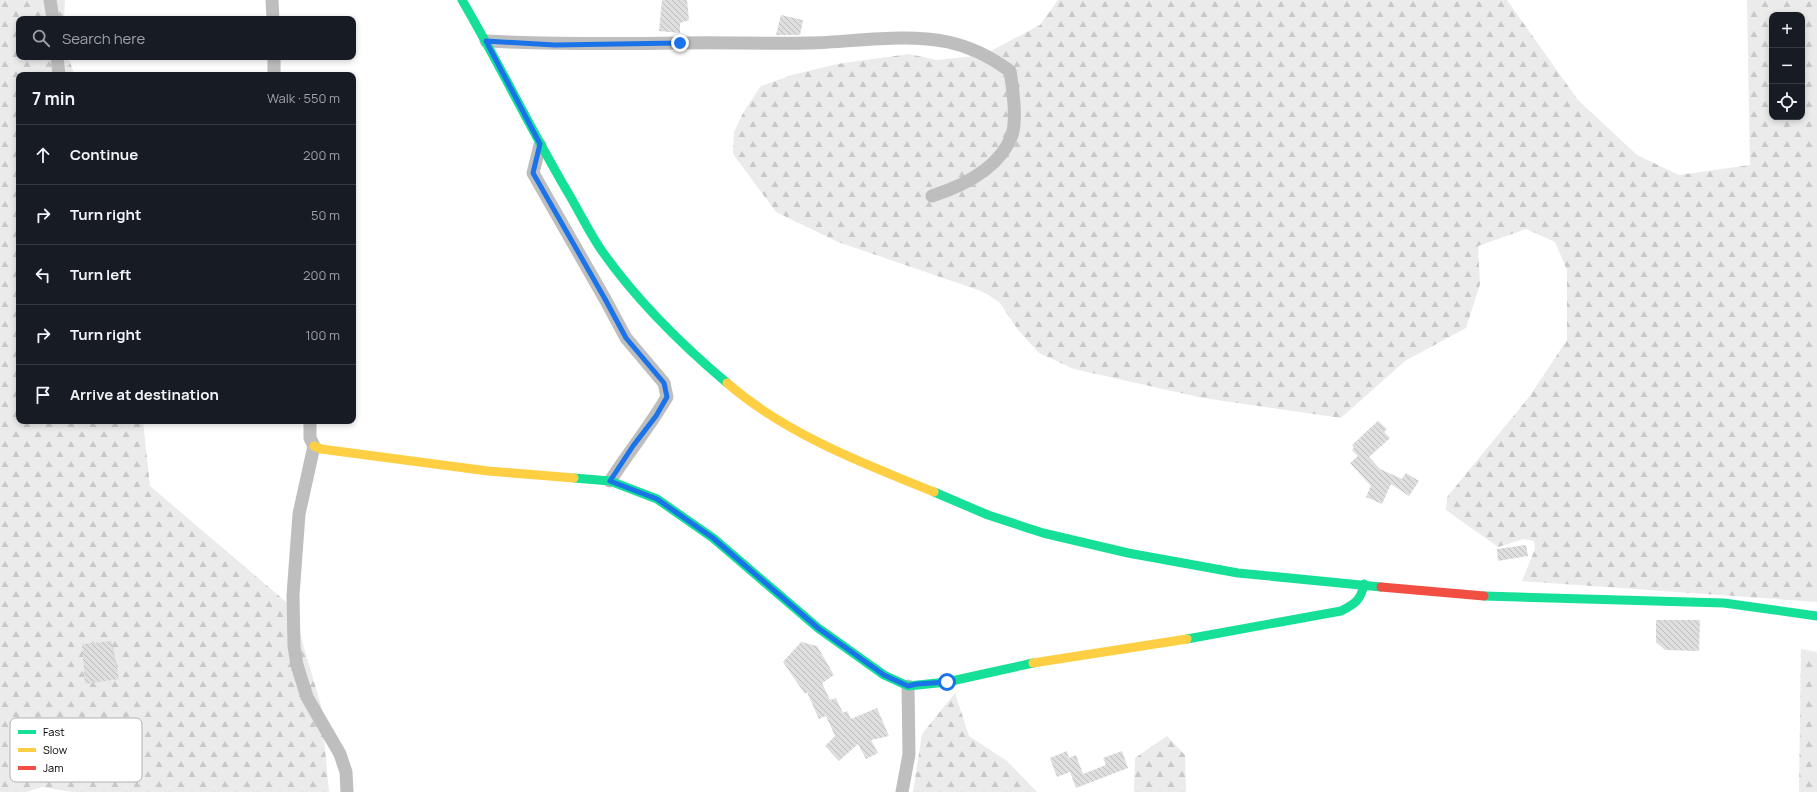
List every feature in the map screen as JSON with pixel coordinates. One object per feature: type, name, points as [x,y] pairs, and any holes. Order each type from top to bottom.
[{"type":"street","points":[[50,0],[53,16]]},
{"type":"street","points":[[272,0],[273,16]]},
{"type":"street","points":[[462,0],[486,41],[540,144],[602,251],[649,309],[695,356],[745,399],[763,412],[801,433],[920,488],[988,516],[1043,533],[1128,553],[1238,573],[1500,598],[1724,603],[1817,616]]},
{"type":"street","points":[[486,41],[555,45],[809,43],[908,39],[948,42],[977,50],[995,59],[1010,71],[1014,112],[1012,135],[997,160],[974,178],[946,192],[932,196]]},
{"type":"street","points":[[57,60],[59,72]]},
{"type":"street","points":[[274,60],[274,72]]},
{"type":"street","points":[[540,144],[533,173],[626,338],[664,383],[667,397],[656,416],[633,446],[610,481]]},
{"type":"street","points":[[310,424],[310,438],[314,446],[299,514],[293,594],[294,646],[297,665],[307,697],[340,754],[346,772],[347,792]]},
{"type":"street","points":[[314,446],[321,449],[488,471],[610,481],[657,499],[713,538],[818,628],[884,675],[908,686],[947,682],[1020,666],[1247,629],[1341,611],[1354,605],[1362,598],[1364,584]]},
{"type":"street","points":[[902,792],[909,754],[908,686]]},
{"type":"green space","points":[[0,0],[65,0],[64,16],[16,16],[16,60],[69,60],[74,72],[16,72],[16,424],[143,424],[150,486],[292,607],[321,705],[329,792],[72,792],[42,787],[26,792],[0,792]]},
{"type":"green space","points":[[1058,0],[1507,0],[1578,100],[1637,155],[1679,175],[1750,165],[1747,0],[1817,0],[1817,602],[1522,581],[1535,549],[1534,541],[1524,539],[1498,547],[1446,510],[1447,497],[1529,397],[1567,340],[1567,270],[1555,242],[1526,229],[1478,246],[1480,284],[1466,328],[1405,361],[1341,418],[1203,398],[1074,369],[1039,353],[1018,330],[1000,303],[984,292],[838,242],[776,212],[733,154],[734,132],[744,111],[761,86],[792,75],[837,64],[909,54],[937,60],[983,55],[1040,25]]},
{"type":"green space","points":[[1801,649],[1817,652],[1817,792],[1799,792]]},
{"type":"green space","points":[[955,693],[969,736],[1007,761],[1037,792],[913,792],[922,734]]},
{"type":"green space","points":[[1167,736],[1185,755],[1186,792],[1134,792],[1135,758]]},
{"type":"building","points":[[662,0],[687,0],[689,20],[680,23],[680,33],[659,31]]},
{"type":"building","points":[[781,15],[803,20],[800,35],[776,35]]},
{"type":"building","points":[[1378,421],[1387,429],[1384,432],[1390,438],[1369,457],[1380,469],[1402,479],[1406,473],[1419,481],[1409,496],[1391,484],[1382,504],[1366,497],[1371,486],[1350,463],[1358,456],[1352,450],[1354,448],[1352,445]]},
{"type":"building","points":[[1526,545],[1528,556],[1498,561],[1497,549]]},
{"type":"building","points":[[1656,620],[1700,620],[1699,651],[1665,650],[1656,642]]},
{"type":"building","points":[[112,641],[119,679],[85,684],[82,644]]},
{"type":"building","points":[[801,642],[817,646],[834,675],[822,683],[830,700],[836,698],[843,713],[847,711],[851,719],[877,708],[889,736],[871,740],[878,753],[866,759],[858,744],[839,761],[825,746],[835,736],[826,716],[819,719],[807,692],[805,694],[783,662]]},
{"type":"building","points":[[1067,751],[1069,758],[1076,755],[1083,774],[1106,765],[1103,758],[1122,751],[1128,768],[1076,788],[1070,772],[1057,777],[1050,758]]},
{"type":"traffic: fast","points":[[462,0],[556,172],[602,251],[630,287],[660,321],[727,383]]},
{"type":"traffic: fast","points":[[574,478],[610,481],[657,499],[713,538],[818,628],[884,675],[908,686],[947,682],[1033,663]]},
{"type":"traffic: fast","points":[[934,492],[988,515],[1043,533],[1128,553],[1238,573],[1381,587]]},
{"type":"traffic: fast","points":[[1187,639],[1341,611],[1357,601],[1364,584]]},
{"type":"traffic: fast","points":[[1484,596],[1724,603],[1817,616]]},
{"type":"traffic: slow","points":[[727,383],[750,401],[799,432],[852,458],[934,492]]},
{"type":"traffic: slow","points":[[314,446],[321,449],[488,471],[574,478]]},
{"type":"traffic: slow","points":[[1033,663],[1187,639]]},
{"type":"traffic: jam","points":[[1381,587],[1484,596]]},
{"type":"route","points":[[680,43],[555,45],[486,41],[540,144],[533,173],[626,338],[664,383],[667,397],[644,434],[633,446],[610,481],[657,499],[713,538],[818,628],[884,675],[908,686],[947,682]]}]
